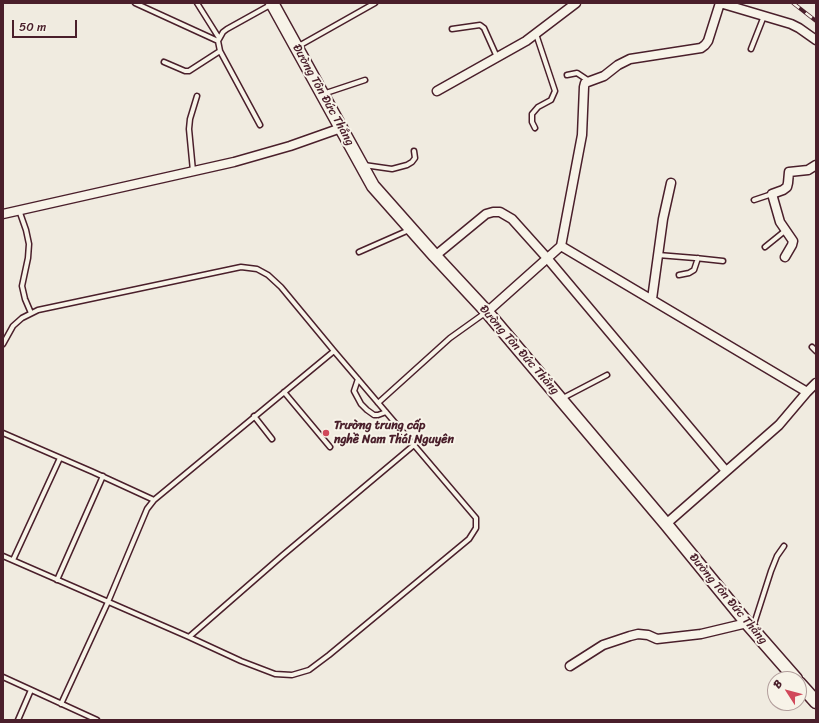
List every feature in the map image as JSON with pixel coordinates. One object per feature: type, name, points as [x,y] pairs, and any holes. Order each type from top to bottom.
[{"type":"main road","name":"Đường Tôn Đức Thắng","points":[[272,3],[373,186],[487,312],[666,524],[749,626],[789,671]]},
{"type":"main road","points":[[807,692],[816,702]]},
{"type":"street","points":[[437,91],[536,34],[576,3]]},
{"type":"street","points":[[487,312],[561,246],[582,135],[585,83],[604,76],[618,65],[630,59],[701,48],[705,46],[720,3],[791,24],[816,40]]},
{"type":"street","points":[[3,214],[254,157],[342,128]]},
{"type":"street","points":[[785,257],[793,241],[780,222],[772,194],[784,190],[787,187],[789,172],[808,170],[816,165]]},
{"type":"street","points":[[652,299],[663,218],[671,183]]},
{"type":"street","points":[[435,256],[486,214],[500,212],[512,219],[547,258],[726,471]]},
{"type":"street","points":[[561,246],[807,392]]},
{"type":"street","points":[[666,524],[779,425],[816,383]]},
{"type":"street","points":[[570,666],[603,645],[638,634],[648,635],[657,639],[701,634],[749,626]]},
{"type":"lane","points":[[135,3],[218,39]]},
{"type":"lane","points":[[197,3],[218,39],[220,51],[260,125]]},
{"type":"lane","points":[[218,39],[227,29],[272,3]]},
{"type":"lane","points":[[296,47],[375,3]]},
{"type":"lane","points":[[751,49],[764,16]]},
{"type":"lane","points":[[452,29],[480,25],[484,28],[497,57]]},
{"type":"lane","points":[[535,128],[532,122],[532,114],[538,107],[551,100],[554,92],[536,34]]},
{"type":"lane","points":[[164,62],[185,71],[189,71],[220,51]]},
{"type":"lane","points":[[567,75],[577,73],[590,81]]},
{"type":"lane","points":[[322,94],[365,80]]},
{"type":"lane","points":[[193,171],[189,129],[190,119],[197,96]]},
{"type":"lane","points":[[362,165],[392,169],[407,166],[415,158],[414,151]]},
{"type":"lane","points":[[754,200],[772,194]]},
{"type":"lane","points":[[20,210],[29,244],[28,258],[22,286],[24,298],[31,313]]},
{"type":"lane","points":[[359,252],[411,229]]},
{"type":"lane","points":[[765,247],[786,230]]},
{"type":"lane","points":[[658,255],[723,261]]},
{"type":"lane","points":[[679,275],[689,273],[694,270],[698,258]]},
{"type":"lane","points":[[3,344],[13,326],[22,318],[38,310],[241,267],[257,268],[268,274],[281,287],[476,518],[476,528],[469,540],[329,655],[309,670],[292,675],[275,674],[241,661],[3,556]]},
{"type":"lane","points":[[378,403],[450,338],[487,312]]},
{"type":"lane","points":[[812,347],[816,351]]},
{"type":"lane","points":[[61,704],[108,602],[147,509],[154,500],[334,351]]},
{"type":"lane","points":[[561,399],[607,375]]},
{"type":"lane","points":[[358,379],[354,391],[361,404],[374,415],[386,412]]},
{"type":"lane","points":[[284,392],[330,447]]},
{"type":"lane","points":[[254,416],[272,439]]},
{"type":"lane","points":[[3,433],[103,476],[154,500]]},
{"type":"lane","points":[[189,637],[277,560],[414,445]]},
{"type":"lane","points":[[13,560],[60,458]]},
{"type":"lane","points":[[57,580],[103,476]]},
{"type":"lane","points":[[749,626],[777,556],[784,546]]},
{"type":"lane","points":[[3,677],[97,720]]},
{"type":"lane","points":[[18,720],[31,690]]},
{"type":"railway","points":[[793,3],[816,21]]},
{"type":"place","name":"Trường trung cấp nghề Nam Thái Nguyên","points":[[326,433]]}]
